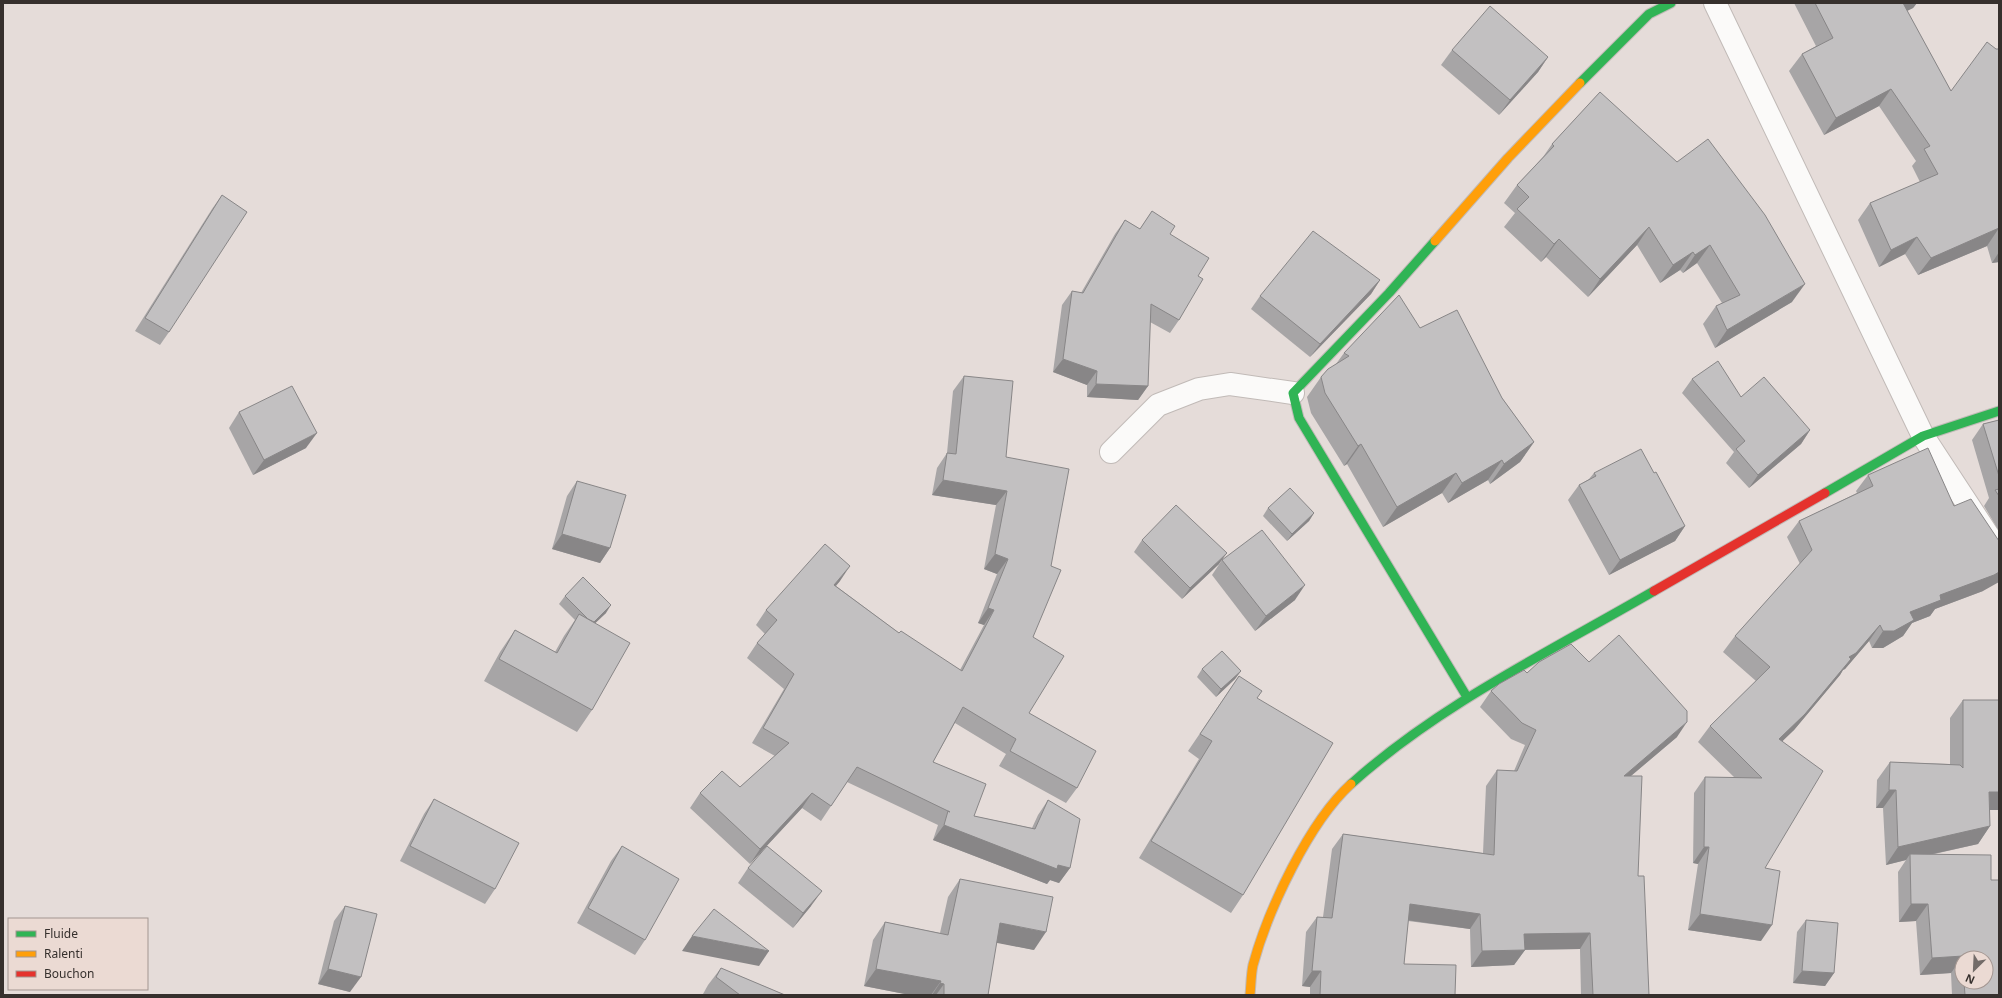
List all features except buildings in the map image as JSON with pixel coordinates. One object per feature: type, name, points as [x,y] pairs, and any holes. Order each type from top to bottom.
[{"type":"street","points":[[1293,392],[1389,293],[1508,158],[1581,81],[1649,14],[1671,3]]},
{"type":"street","points":[[1715,3],[1923,436],[1999,552]]},
{"type":"street","points":[[1111,452],[1158,405],[1199,389],[1230,384],[1293,392]]},
{"type":"street","points":[[1293,392],[1299,418],[1467,697]]},
{"type":"street","points":[[1250,995],[1253,966],[1274,905],[1303,850],[1336,798],[1378,760],[1467,697],[1589,629],[1923,436],[1999,411]]},
{"type":"traffic: fast","points":[[1580,83],[1649,14],[1671,3]]},
{"type":"traffic: fast","points":[[1435,241],[1389,293],[1293,393],[1299,418],[1467,697]]},
{"type":"traffic: fast","points":[[1825,493],[1923,436],[1999,411]]},
{"type":"traffic: fast","points":[[1351,784],[1385,755],[1459,704],[1536,657],[1654,591]]},
{"type":"traffic: slow","points":[[1435,241],[1508,158],[1580,83]]},
{"type":"traffic: slow","points":[[1250,995],[1253,965],[1260,943],[1292,868],[1305,843],[1320,821],[1335,800],[1351,784]]},
{"type":"traffic: jam","points":[[1654,591],[1825,493]]}]
